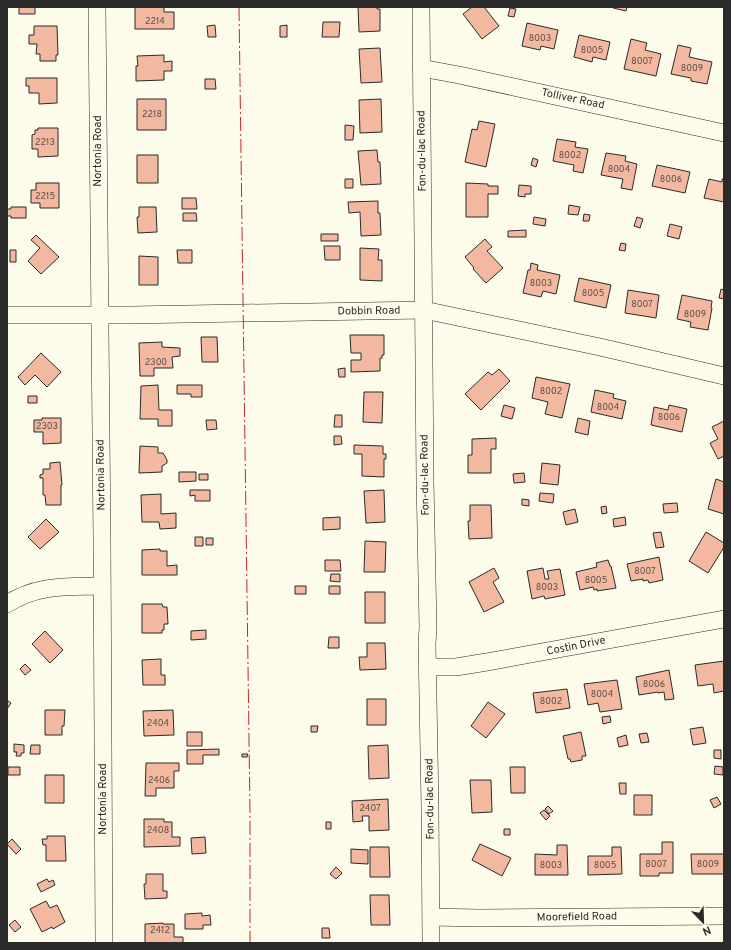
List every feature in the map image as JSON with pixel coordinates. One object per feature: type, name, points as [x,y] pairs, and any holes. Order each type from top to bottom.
[{"type":"street","name":"Nortonia Road","points":[[97,7],[104,943]]},
{"type":"street","name":"Fon-du-lac Road","points":[[421,7],[431,943]]},
{"type":"street","name":"Tolliver Road","points":[[421,68],[724,132]]},
{"type":"street","name":"Dobbin Road","points":[[7,315],[424,310],[724,376]]},
{"type":"street","points":[[7,604],[36,590],[61,587],[102,586]]},
{"type":"street","name":"Costin Drive","points":[[428,667],[456,667],[487,662],[724,619]]},
{"type":"street","name":"Moorefield Road","points":[[431,918],[724,916]]},
{"type":"building","points":[[19,7],[35,7],[35,14],[19,14]]},
{"type":"building","points":[[135,7],[164,7],[164,12],[174,12],[174,29],[135,29]]},
{"type":"building","points":[[358,7],[377,7],[377,9],[380,9],[380,31],[359,32]]},
{"type":"building","points":[[472,7],[484,7],[499,26],[482,39],[463,14]]},
{"type":"building","points":[[613,7],[627,7],[626,11]]},
{"type":"building","points":[[510,8],[516,9],[514,17],[508,16]]},
{"type":"building","points":[[323,22],[340,22],[339,37],[322,37]]},
{"type":"building","points":[[527,23],[558,30],[554,49],[541,46],[540,50],[522,46]]},
{"type":"building","points":[[215,25],[216,37],[208,37],[207,26]]},
{"type":"building","points":[[287,25],[287,37],[280,37],[280,26]]},
{"type":"building","points":[[34,26],[57,26],[58,55],[56,55],[56,61],[40,61],[40,54],[36,54],[37,44],[29,44],[29,35],[34,35]]},
{"type":"building","points":[[579,35],[610,42],[606,60],[593,57],[592,62],[574,57]]},
{"type":"building","points":[[631,39],[647,43],[645,50],[661,54],[656,76],[624,69]]},
{"type":"building","points":[[678,45],[691,48],[689,57],[712,62],[707,84],[691,81],[691,78],[671,74]]},
{"type":"building","points":[[380,48],[382,82],[361,83],[359,49]]},
{"type":"building","points":[[164,55],[164,62],[172,61],[172,71],[164,71],[164,80],[136,81],[136,66],[138,66],[137,56]]},
{"type":"building","points":[[26,78],[57,78],[57,103],[39,104],[39,93],[29,93],[29,86],[26,86]]},
{"type":"building","points":[[205,79],[215,79],[216,89],[205,89]]},
{"type":"building","points":[[137,99],[166,99],[166,130],[137,130]]},
{"type":"building","points":[[381,99],[382,132],[360,133],[359,100]]},
{"type":"building","points":[[479,121],[495,124],[486,167],[465,162],[472,129],[477,130]]},
{"type":"building","points":[[345,125],[354,126],[353,140],[345,140]]},
{"type":"building","points":[[38,128],[58,128],[58,156],[38,157],[38,149],[32,149],[32,135],[35,134],[35,130],[38,130]]},
{"type":"building","points":[[557,139],[576,142],[575,147],[588,149],[583,173],[573,171],[574,165],[553,161]]},
{"type":"building","points":[[377,150],[378,162],[380,162],[381,184],[361,185],[358,151]]},
{"type":"building","points":[[606,153],[626,156],[625,161],[637,164],[632,190],[621,188],[623,179],[601,175]]},
{"type":"building","points":[[137,155],[158,155],[158,183],[137,183]]},
{"type":"building","points":[[533,158],[538,160],[536,167],[531,165]]},
{"type":"building","points":[[657,165],[690,172],[685,193],[652,186]]},
{"type":"building","points":[[345,179],[353,179],[353,188],[345,188]]},
{"type":"building","points":[[709,179],[722,182],[722,179],[724,179],[724,202],[704,198]]},
{"type":"building","points":[[36,183],[59,183],[59,208],[40,208],[40,203],[31,203],[31,190],[36,190]]},
{"type":"building","points":[[466,183],[498,186],[498,194],[488,194],[488,217],[466,217]]},
{"type":"building","points":[[519,185],[531,186],[531,194],[525,194],[525,197],[518,196]]},
{"type":"building","points":[[182,198],[196,198],[197,209],[182,209]]},
{"type":"building","points":[[378,201],[381,235],[361,236],[360,212],[349,213],[348,202]]},
{"type":"building","points":[[569,205],[580,207],[578,215],[568,214]]},
{"type":"building","points":[[11,207],[26,207],[26,218],[11,218],[11,216],[7,216],[7,209],[11,209]]},
{"type":"building","points":[[139,207],[156,207],[157,232],[138,233],[137,217],[139,217]]},
{"type":"building","points":[[183,213],[196,213],[197,221],[183,221]]},
{"type":"building","points":[[584,214],[590,215],[589,221],[583,221]]},
{"type":"building","points":[[534,217],[546,219],[545,226],[533,224]]},
{"type":"building","points":[[637,217],[643,219],[640,228],[634,226]]},
{"type":"building","points":[[670,224],[682,227],[679,239],[667,236]]},
{"type":"building","points":[[526,230],[526,237],[508,237],[508,231]]},
{"type":"building","points":[[321,234],[338,234],[338,241],[321,241]]},
{"type":"building","points":[[36,235],[59,257],[41,274],[28,261],[40,248],[31,240]]},
{"type":"building","points":[[485,239],[492,247],[487,251],[503,268],[486,283],[473,269],[474,268],[465,257]]},
{"type":"building","points":[[621,243],[626,244],[625,251],[619,250]]},
{"type":"building","points":[[324,246],[340,246],[340,260],[325,260]]},
{"type":"building","points":[[360,248],[379,249],[378,260],[382,260],[382,281],[360,280]]},
{"type":"building","points":[[10,250],[16,250],[16,262],[10,262]]},
{"type":"building","points":[[177,250],[192,250],[192,263],[178,263]]},
{"type":"building","points":[[139,256],[158,257],[158,285],[139,285]]},
{"type":"building","points":[[531,263],[538,265],[537,270],[560,275],[556,294],[543,291],[541,297],[523,293]]},
{"type":"building","points":[[579,278],[611,285],[606,308],[574,301]]},
{"type":"building","points":[[721,289],[724,290],[724,299],[719,298]]},
{"type":"building","points":[[628,290],[659,295],[656,318],[625,313]]},
{"type":"building","points":[[682,295],[712,301],[708,330],[690,327],[691,322],[677,319]]},
{"type":"building","points":[[350,335],[384,335],[384,355],[380,358],[380,371],[351,372],[351,360],[361,360],[361,353],[351,353]]},
{"type":"building","points":[[201,337],[217,337],[218,362],[202,362]]},
{"type":"building","points":[[162,342],[162,347],[180,348],[180,356],[172,357],[173,368],[154,368],[154,376],[140,376],[139,343]]},
{"type":"building","points":[[41,353],[61,372],[47,387],[35,375],[25,385],[18,377]]},
{"type":"building","points":[[345,368],[345,377],[339,377],[338,369]]},
{"type":"building","points":[[499,369],[510,381],[481,410],[465,394],[488,372],[492,375]]},
{"type":"building","points":[[536,377],[570,384],[562,418],[545,414],[548,402],[532,398]]},
{"type":"building","points":[[158,385],[159,410],[172,410],[172,426],[158,426],[158,419],[140,419],[141,386]]},
{"type":"building","points":[[177,385],[202,385],[202,397],[191,397],[191,394],[177,394]]},
{"type":"building","points":[[595,390],[614,394],[613,398],[626,401],[622,419],[591,412]]},
{"type":"building","points":[[364,392],[383,392],[382,423],[363,422]]},
{"type":"building","points":[[28,396],[37,396],[37,403],[28,403]]},
{"type":"building","points":[[504,405],[515,408],[512,419],[501,416]]},
{"type":"building","points":[[669,405],[687,409],[682,432],[651,425],[654,407],[668,410]]},
{"type":"building","points":[[335,415],[342,415],[342,427],[334,427]]},
{"type":"building","points":[[42,418],[61,418],[61,443],[43,444],[43,432],[34,432],[34,420],[42,420]]},
{"type":"building","points":[[578,418],[590,421],[588,435],[575,432]]},
{"type":"building","points":[[206,420],[216,420],[217,429],[207,430]]},
{"type":"building","points":[[724,421],[724,456],[718,459],[710,443],[718,439],[712,427]]},
{"type":"building","points":[[334,436],[341,436],[342,444],[334,445]]},
{"type":"building","points":[[496,438],[496,449],[491,449],[491,473],[468,473],[468,455],[472,455],[472,439]]},
{"type":"building","points":[[354,445],[383,446],[383,454],[386,454],[386,459],[384,459],[384,477],[362,476],[362,454],[354,454]]},
{"type":"building","points":[[140,446],[158,447],[158,453],[163,453],[167,460],[167,463],[162,466],[162,472],[139,473]]},
{"type":"building","points":[[60,462],[62,485],[61,505],[46,505],[45,495],[43,495],[43,478],[40,478],[40,475],[43,474],[43,469],[50,469],[50,463]]},
{"type":"building","points":[[542,463],[560,465],[558,485],[540,483]]},
{"type":"building","points":[[179,472],[196,472],[196,481],[179,482]]},
{"type":"building","points":[[524,473],[525,482],[514,483],[513,474]]},
{"type":"building","points":[[199,474],[208,474],[208,480],[199,480]]},
{"type":"building","points":[[716,479],[724,482],[724,514],[708,509]]},
{"type":"building","points":[[190,490],[210,490],[210,501],[195,501],[195,495],[190,496]]},
{"type":"building","points":[[384,490],[385,522],[366,523],[364,491]]},
{"type":"building","points":[[540,493],[554,494],[553,503],[539,501]]},
{"type":"building","points":[[161,494],[161,514],[176,513],[176,528],[160,529],[159,522],[142,522],[141,495]]},
{"type":"building","points":[[522,499],[529,500],[529,506],[522,505]]},
{"type":"building","points":[[677,503],[678,512],[664,513],[663,504]]},
{"type":"building","points":[[470,505],[491,505],[492,538],[469,539],[468,521],[470,521]]},
{"type":"building","points":[[606,506],[607,513],[602,514],[601,507]]},
{"type":"building","points":[[575,509],[578,522],[566,525],[563,512]]},
{"type":"building","points":[[340,517],[340,529],[323,530],[323,518]]},
{"type":"building","points":[[625,517],[626,525],[614,527],[613,519]]},
{"type":"building","points":[[46,519],[59,532],[40,549],[28,537]]},
{"type":"building","points":[[661,532],[664,547],[656,548],[653,533]]},
{"type":"building","points":[[706,532],[724,543],[724,547],[708,573],[689,561]]},
{"type":"building","points":[[195,537],[203,537],[203,546],[195,546]]},
{"type":"building","points":[[206,538],[213,538],[213,545],[206,545]]},
{"type":"building","points":[[365,541],[386,542],[385,572],[364,572]]},
{"type":"building","points":[[160,549],[160,551],[167,551],[167,566],[177,565],[177,575],[142,575],[142,550]]},
{"type":"building","points":[[659,557],[663,580],[649,583],[648,580],[643,581],[643,579],[631,581],[627,564]]},
{"type":"building","points":[[325,560],[340,560],[341,571],[325,571]]},
{"type":"building","points":[[608,560],[611,566],[616,588],[597,591],[597,589],[594,590],[593,587],[580,590],[576,572],[597,567],[596,563]]},
{"type":"building","points":[[494,568],[499,578],[493,582],[504,602],[484,612],[469,582]]},
{"type":"building","points":[[543,568],[545,579],[549,579],[547,571],[560,569],[565,595],[545,599],[544,596],[532,599],[527,571]]},
{"type":"building","points":[[331,574],[340,574],[340,582],[330,581]]},
{"type":"building","points":[[295,586],[306,586],[306,594],[295,594]]},
{"type":"building","points":[[329,586],[340,586],[340,594],[329,594]]},
{"type":"building","points":[[365,592],[385,592],[385,623],[365,623]]},
{"type":"building","points":[[142,604],[162,604],[163,607],[167,607],[168,624],[164,624],[164,630],[162,630],[162,633],[142,633]]},
{"type":"building","points":[[206,630],[206,639],[191,640],[191,631]]},
{"type":"building","points":[[45,631],[63,650],[50,663],[32,644]]},
{"type":"building","points":[[329,637],[339,637],[339,648],[328,648]]},
{"type":"building","points":[[367,643],[385,643],[386,669],[360,670],[359,657],[367,657]]},
{"type":"building","points":[[161,659],[161,675],[165,675],[165,685],[143,685],[142,660]]},
{"type":"building","points":[[724,661],[724,691],[714,693],[713,684],[698,686],[695,665]]},
{"type":"building","points":[[25,664],[31,670],[25,675],[20,669]]},
{"type":"building","points":[[669,670],[674,699],[665,700],[664,692],[639,695],[636,677]]},
{"type":"building","points":[[617,680],[622,709],[600,712],[598,703],[588,705],[584,684]]},
{"type":"building","points":[[567,689],[570,708],[536,713],[533,693]]},
{"type":"building","points":[[367,699],[386,699],[386,725],[367,725]]},
{"type":"building","points":[[7,700],[11,703],[7,709]]},
{"type":"building","points":[[488,702],[505,714],[486,738],[471,726]]},
{"type":"building","points":[[45,710],[65,710],[62,735],[45,735]]},
{"type":"building","points":[[173,710],[174,735],[144,736],[143,711]]},
{"type":"building","points":[[610,716],[611,722],[603,724],[602,717]]},
{"type":"building","points":[[311,726],[318,726],[317,732],[311,732]]},
{"type":"building","points":[[703,727],[706,743],[693,745],[690,729]]},
{"type":"building","points":[[187,732],[202,732],[202,746],[187,746]]},
{"type":"building","points":[[581,732],[586,756],[582,756],[582,760],[571,762],[570,759],[568,759],[563,736]]},
{"type":"building","points":[[647,733],[649,742],[641,743],[639,734]]},
{"type":"building","points":[[626,735],[628,745],[619,747],[617,738]]},
{"type":"building","points":[[14,744],[24,745],[24,753],[21,753],[21,756],[16,756],[17,752],[14,752]]},
{"type":"building","points":[[31,745],[40,745],[40,754],[30,754]]},
{"type":"building","points":[[388,745],[389,778],[369,779],[368,746]]},
{"type":"building","points":[[219,749],[219,755],[203,755],[203,764],[187,764],[187,750]]},
{"type":"building","points":[[714,750],[721,750],[721,759],[714,758]]},
{"type":"building","points":[[242,754],[248,754],[247,757],[242,757]]},
{"type":"building","points":[[146,763],[179,763],[179,771],[174,771],[174,788],[156,788],[156,796],[145,796]]},
{"type":"building","points":[[715,766],[723,767],[723,775],[714,774]]},
{"type":"building","points":[[8,767],[20,767],[20,775],[8,775]]},
{"type":"building","points":[[510,767],[525,767],[525,793],[511,793]]},
{"type":"building","points":[[45,775],[64,775],[64,803],[45,803]]},
{"type":"building","points":[[470,780],[491,780],[492,812],[472,813]]},
{"type":"building","points":[[619,783],[626,783],[626,794],[620,794]]},
{"type":"building","points":[[634,795],[652,795],[652,815],[634,815]]},
{"type":"building","points":[[717,797],[721,804],[714,808],[710,800]]},
{"type":"building","points":[[388,799],[389,830],[369,831],[369,816],[362,816],[363,821],[353,822],[352,801]]},
{"type":"building","points":[[548,806],[553,811],[549,814],[545,809]]},
{"type":"building","points":[[544,810],[550,816],[546,820],[540,813]]},
{"type":"building","points":[[144,819],[164,819],[164,822],[172,822],[172,837],[180,837],[180,846],[144,847]]},
{"type":"building","points":[[326,822],[331,822],[331,829],[326,829]]},
{"type":"building","points":[[504,829],[510,829],[510,835],[504,835]]},
{"type":"building","points":[[47,836],[65,836],[66,861],[46,861],[46,845],[43,845],[42,839],[47,839]]},
{"type":"building","points":[[205,837],[206,853],[192,854],[191,838]]},
{"type":"building","points":[[12,839],[21,849],[16,854],[7,844]]},
{"type":"building","points":[[662,842],[673,842],[673,873],[659,873],[659,876],[640,876],[640,854],[662,854]]},
{"type":"building","points":[[480,844],[511,858],[502,876],[472,860]]},
{"type":"building","points":[[557,845],[567,845],[568,875],[535,875],[535,854],[557,855]]},
{"type":"building","points":[[370,847],[389,847],[390,877],[370,877]]},
{"type":"building","points":[[612,847],[621,847],[622,874],[588,875],[588,856],[612,856]]},
{"type":"building","points":[[351,849],[368,850],[368,864],[351,863]]},
{"type":"building","points":[[691,854],[724,854],[724,874],[692,874]]},
{"type":"building","points":[[336,867],[342,873],[336,879],[330,874]]},
{"type":"building","points":[[146,874],[163,874],[163,891],[167,891],[167,898],[145,899],[144,884],[146,884]]},
{"type":"building","points":[[47,879],[49,882],[53,880],[55,885],[41,892],[37,884]]},
{"type":"building","points":[[370,895],[389,895],[390,925],[371,925]]},
{"type":"building","points":[[46,901],[50,908],[57,905],[65,922],[53,929],[52,927],[42,932],[30,909]]},
{"type":"building","points":[[202,913],[202,916],[210,915],[211,925],[203,925],[203,929],[185,929],[185,914]]},
{"type":"building","points":[[15,920],[21,927],[15,932],[9,925]]},
{"type":"building","points":[[145,924],[174,924],[174,937],[183,937],[183,943],[145,943]]},
{"type":"building","points":[[322,928],[329,928],[330,938],[322,938]]},
{"type":"power","points":[[239,7],[250,812],[250,943]]}]
